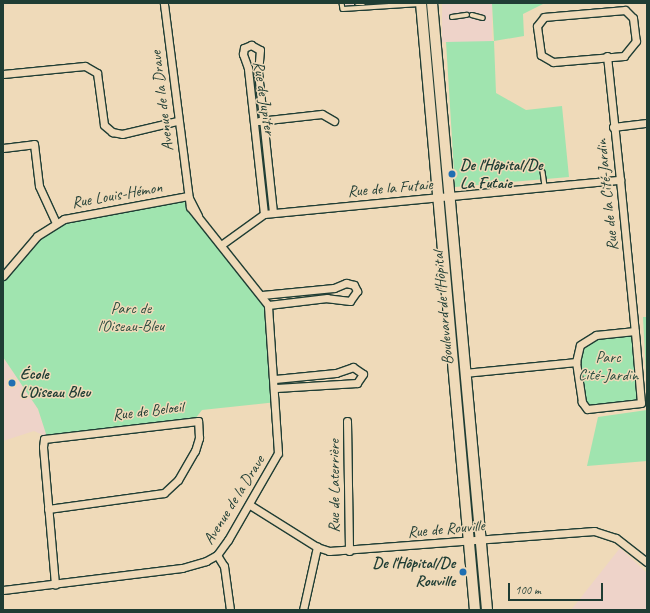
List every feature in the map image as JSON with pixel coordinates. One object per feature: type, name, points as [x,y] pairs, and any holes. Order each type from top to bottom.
[{"type":"main road","name":"Boulevard de l'Hôpital","points":[[421,3],[437,197],[475,610]]},
{"type":"main road","name":"Boulevard de l'Hôpital","points":[[432,3],[464,373],[487,610]]},
{"type":"street","name":"Avenue de la Drave","points":[[3,590],[191,567],[217,555],[250,506],[278,453],[276,388],[268,305],[262,295],[190,207],[164,3]]},
{"type":"street","points":[[625,10],[633,18],[635,48],[624,56],[607,56],[547,61],[538,47],[536,26],[544,17],[551,15],[625,10]]},
{"type":"street","name":"Rue de Jupiter","points":[[264,214],[255,121],[248,68],[243,54],[244,48],[251,45],[260,50],[258,67],[273,212]]},
{"type":"street","name":"Rue de la Cité-Jardin","points":[[607,56],[613,126],[620,180],[635,331],[642,403],[587,409],[582,402],[576,362],[578,350],[586,338],[635,331]]},
{"type":"street","points":[[3,74],[85,66],[97,73],[104,125],[112,132],[122,134],[178,122]]},
{"type":"street","points":[[255,121],[322,114],[334,121]]},
{"type":"street","points":[[613,126],[647,123]]},
{"type":"street","points":[[3,148],[34,144],[39,186],[56,222]]},
{"type":"street","name":"Rue de la Futaie","points":[[221,245],[264,214],[273,212],[620,180]]},
{"type":"street","name":"Rue Louis-Hémon","points":[[3,276],[37,236],[56,222],[87,213],[188,196]]},
{"type":"street","points":[[262,295],[334,288],[346,283],[354,285],[357,291],[350,301],[327,298],[268,305]]},
{"type":"street","points":[[464,373],[576,362]]},
{"type":"street","points":[[275,379],[336,373],[353,367],[363,374],[357,383],[276,388]]},
{"type":"street","name":"Rue de Laterrière","points":[[347,420],[350,551]]},
{"type":"street","name":"Rue de Beloeil","points":[[48,509],[164,492],[178,480],[195,451],[199,438],[198,421],[44,439],[48,509],[54,584]]},
{"type":"street","name":"Rue de Rouville","points":[[250,506],[317,547],[350,551],[594,531],[616,538],[647,562]]},
{"type":"street","points":[[303,610],[317,547]]},
{"type":"street","points":[[217,555],[224,566],[230,610]]},
{"type":"lane","points":[[342,3],[343,9],[421,3]]},
{"type":"lane","points":[[357,3],[363,3]]},
{"type":"lane","points":[[452,17],[467,15]]},
{"type":"lane","points":[[472,15],[483,18]]},
{"type":"lane","points":[[543,172],[544,187]]},
{"type":"shaded area","points":[[342,3],[421,3],[343,9]]},
{"type":"shaded area","points":[[442,3],[492,3],[492,42],[442,42]]},
{"type":"shaded area","name":"École L'Oiseau Bleu","points":[[3,357],[38,409],[47,437],[34,431],[3,441]]},
{"type":"shaded area","points":[[620,548],[647,573],[647,610],[571,610]]},
{"type":"green space","points":[[492,3],[545,3],[523,14],[524,36],[494,41]]},
{"type":"green space","points":[[494,41],[496,93],[526,110],[562,106],[569,177],[455,187],[446,42]]},
{"type":"green space","name":"Parc de l'Oiseau-Bleu","points":[[188,196],[189,204],[265,300],[277,402],[202,410],[195,419],[47,437],[38,409],[3,357],[3,276],[25,249],[64,219]]},
{"type":"green space","points":[[643,317],[647,317],[647,393]]},
{"type":"green space","name":"Parc Cité-Jardin","points":[[635,331],[641,403],[587,409],[576,362],[583,341]]},
{"type":"green space","points":[[647,410],[647,461],[587,466],[598,417]]},
{"type":"place","name":"De l'Hôpital/De La Futaie","points":[[452,174]]},
{"type":"place","name":"École L'Oiseau Bleu","points":[[12,383]]},
{"type":"place","name":"De l'Hôpital/De Rouville","points":[[463,572]]}]
